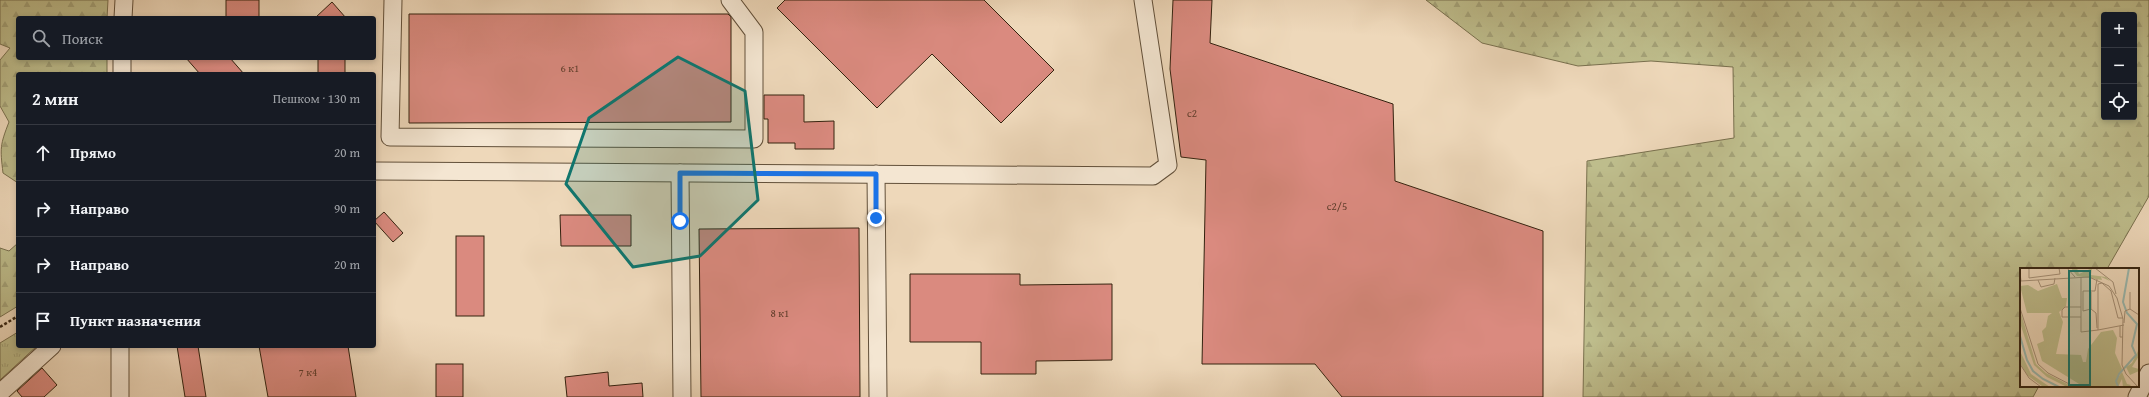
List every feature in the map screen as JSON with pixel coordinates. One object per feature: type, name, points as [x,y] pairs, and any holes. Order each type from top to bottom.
[{"type":"street","points":[[123,16],[124,0]]},
{"type":"street","points":[[393,0],[390,137],[754,139],[754,32],[730,0]]},
{"type":"street","points":[[376,171],[1153,176],[1168,165],[1143,0]]},
{"type":"street","points":[[122,60],[122,72]]},
{"type":"street","points":[[680,173],[682,397]]},
{"type":"street","points":[[876,174],[878,397]]},
{"type":"street","points":[[0,393],[50,348]]},
{"type":"street","points":[[120,348],[120,397]]},
{"type":"street","points":[[2137,397],[2149,373]]},
{"type":"path","points":[[0,327],[16,317]]},
{"type":"highlighted area","points":[[678,57],[745,91],[758,200],[700,256],[633,267],[566,184],[589,118]]},
{"type":"green space","points":[[0,0],[108,0],[107,16],[16,16],[16,60],[107,60],[107,72],[16,72],[16,182],[3,173],[2,165],[1,152],[4,136],[9,122],[0,106],[0,60],[10,48],[0,44]]},
{"type":"green space","points":[[1426,0],[2149,0],[2149,196],[2108,268],[2020,268],[2020,387],[2038,387],[2033,397],[1583,397],[1587,161],[1734,138],[1733,67],[1651,61],[1578,66],[1482,43]]},
{"type":"green space","points":[[16,245],[16,307],[0,317],[0,248],[9,251]]},
{"type":"green space","points":[[16,333],[16,348],[35,348],[0,380],[0,343]]},
{"type":"building","points":[[226,0],[259,0],[259,16],[226,16]]},
{"type":"building","points":[[785,0],[984,0],[1054,70],[1001,123],[932,54],[877,108],[777,8]]},
{"type":"building","points":[[1173,0],[1212,0],[1210,43],[1393,104],[1395,181],[1543,231],[1543,397],[1342,397],[1315,364],[1202,364],[1206,160],[1181,157],[1170,69]]},
{"type":"building","points":[[332,2],[344,16],[317,16]]},
{"type":"building","points":[[409,14],[728,14],[731,17],[731,122],[409,123]]},
{"type":"building","points":[[188,60],[232,60],[242,72],[198,72]]},
{"type":"building","points":[[318,60],[345,60],[345,72],[318,72]]},
{"type":"building","points":[[764,95],[804,95],[804,122],[834,121],[834,149],[795,149],[795,143],[768,143],[768,119],[764,119]]},
{"type":"building","points":[[384,212],[403,233],[393,242],[376,223],[376,219]]},
{"type":"building","points":[[560,215],[631,215],[631,246],[561,246]]},
{"type":"building","points":[[859,228],[860,397],[701,397],[699,229]]},
{"type":"building","points":[[456,236],[484,236],[484,316],[456,316]]},
{"type":"building","points":[[910,274],[1020,274],[1020,285],[1112,284],[1112,360],[1036,361],[1036,374],[981,374],[981,342],[910,342]]},
{"type":"building","points":[[177,348],[198,348],[206,397],[185,397]]},
{"type":"building","points":[[259,348],[348,348],[356,397],[268,397]]},
{"type":"building","points":[[436,364],[463,364],[463,397],[436,397]]},
{"type":"building","points":[[42,368],[57,385],[44,397],[22,397],[17,391]]},
{"type":"building","points":[[608,372],[609,386],[642,383],[643,397],[567,397],[565,377]]},
{"type":"route","points":[[680,221],[680,173],[876,174],[876,218]]}]
